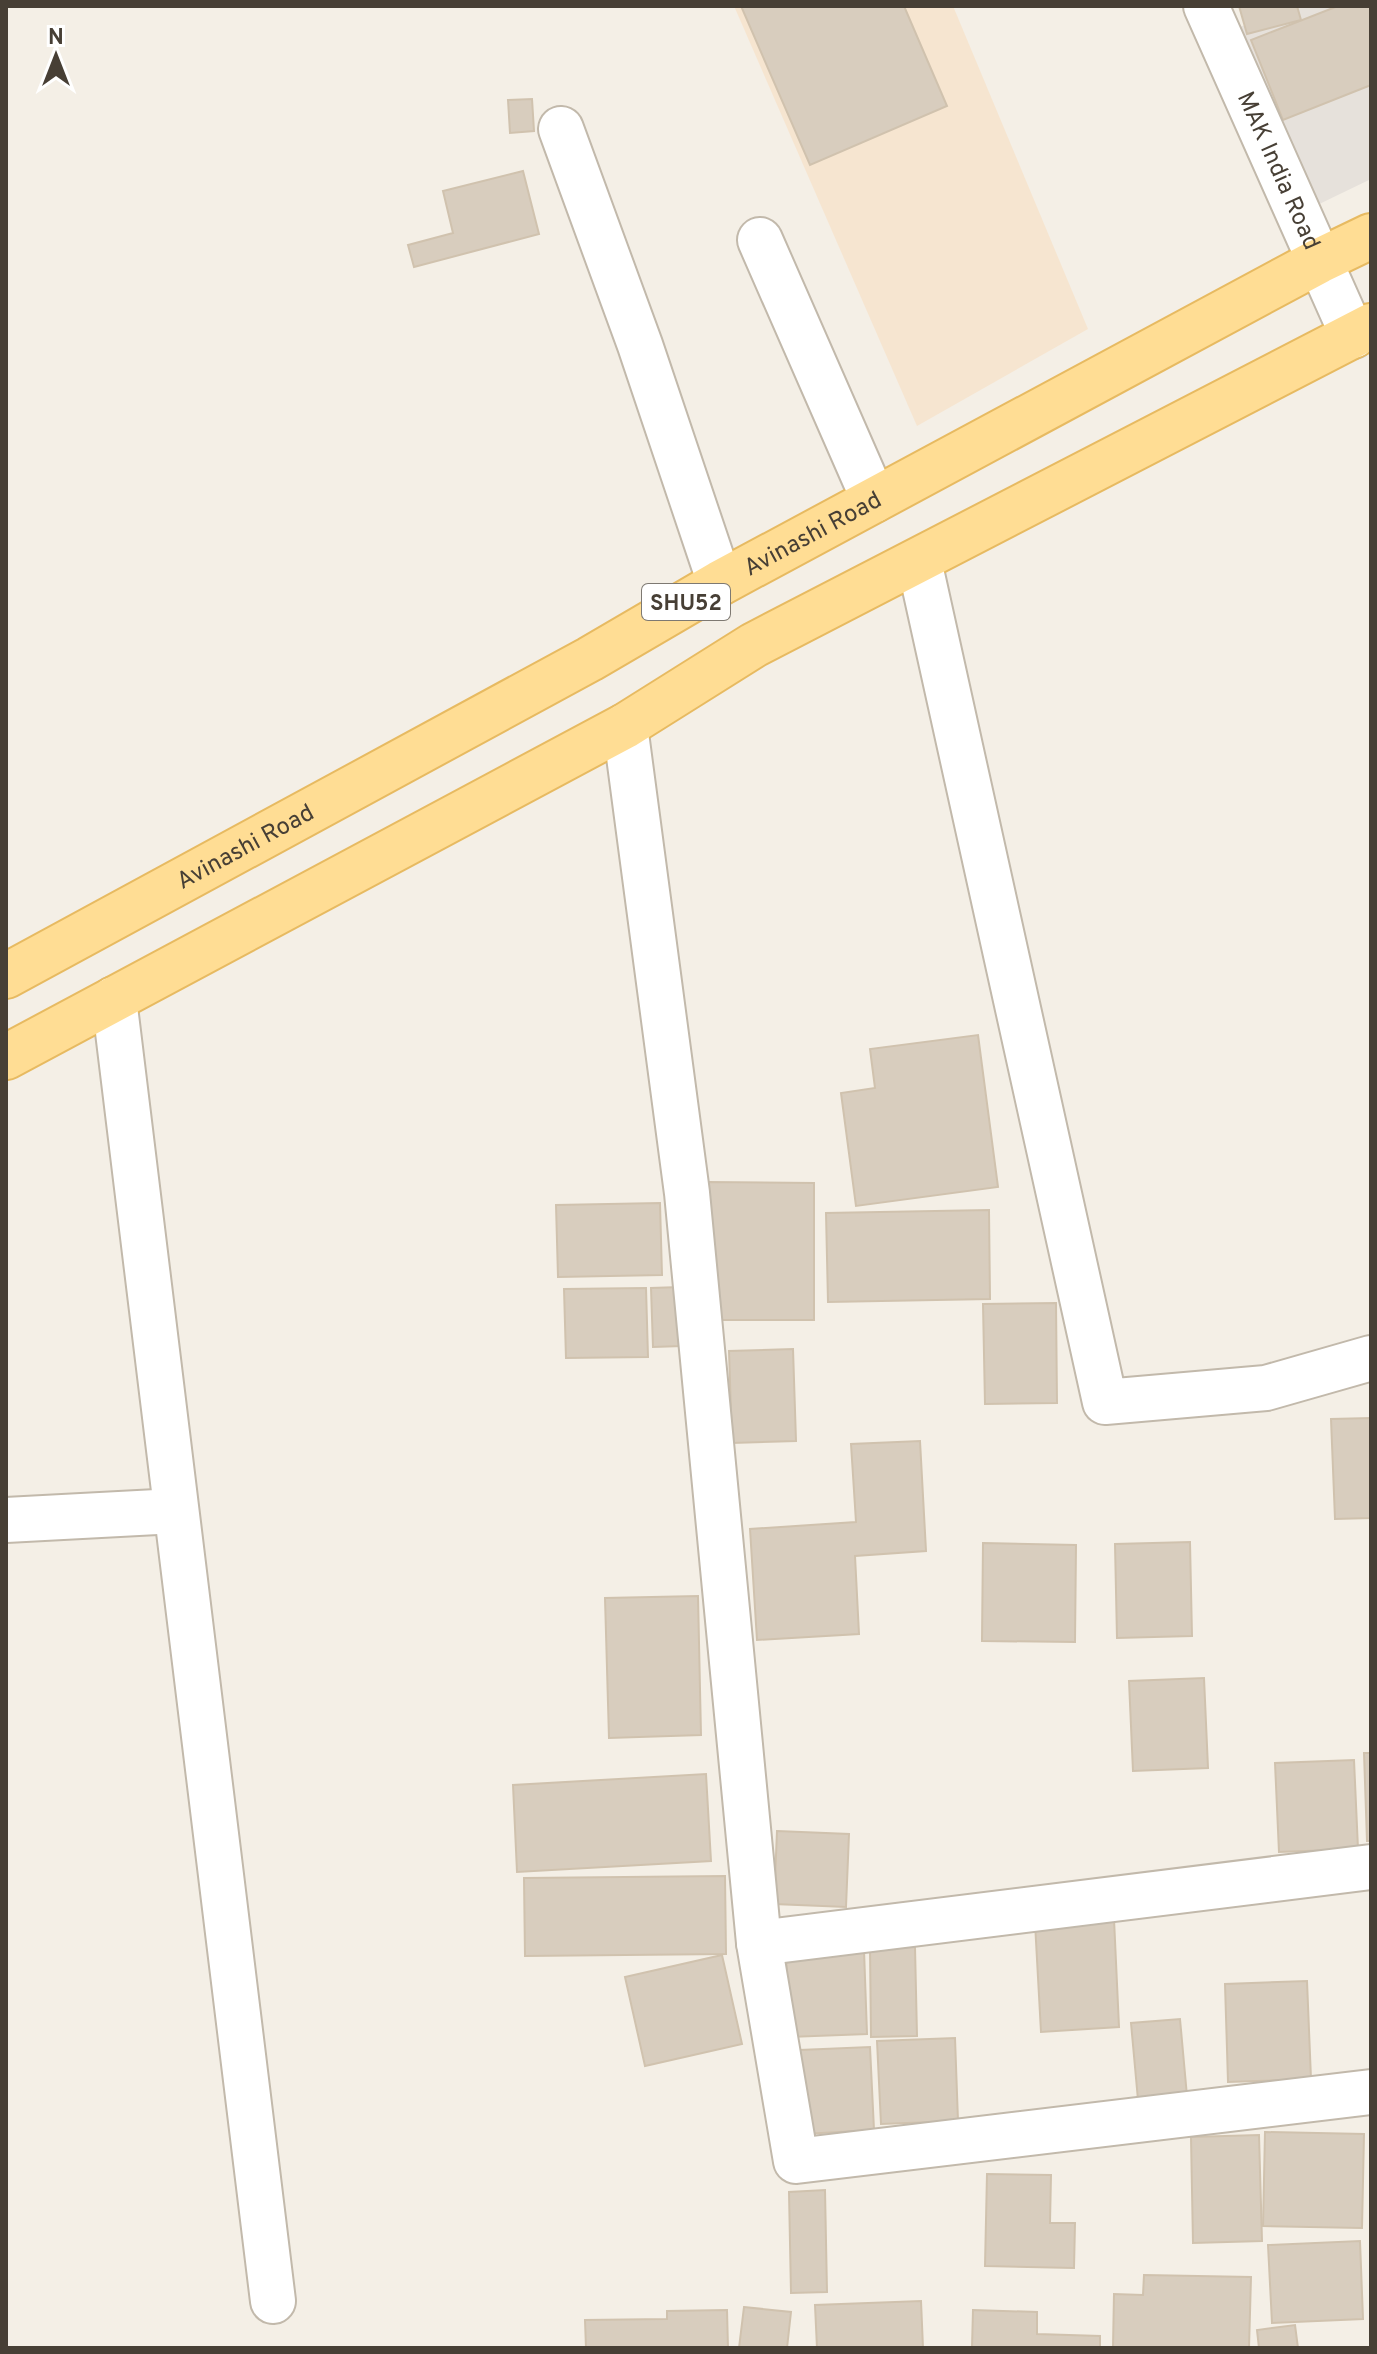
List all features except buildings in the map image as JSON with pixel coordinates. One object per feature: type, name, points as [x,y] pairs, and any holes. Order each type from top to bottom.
[{"type":"main road","name":"Avinashi Road","points":[[6,976],[590,659],[720,583],[1371,236]]},
{"type":"main road","name":"SHU52","points":[[6,1057],[625,726],[754,645],[1362,331]]},
{"type":"street","name":"MAK India Road","points":[[1206,6],[1319,261],[1362,331]]},
{"type":"street","points":[[561,129],[640,345],[720,583]]},
{"type":"street","points":[[760,240],[874,500]]},
{"type":"street","points":[[919,561],[1105,1402],[1266,1388],[1371,1358]]},
{"type":"street","points":[[625,726],[687,1193],[759,1943],[796,2161],[1371,2092]]},
{"type":"street","points":[[114,999],[273,2301]]},
{"type":"street","points":[[6,1520],[176,1511]]},
{"type":"street","points":[[759,1943],[1371,1867]]},
{"type":"shaded area","points":[[734,6],[953,6],[1088,329],[917,426]]},
{"type":"shaded area","points":[[1287,6],[1371,6],[1371,179],[1311,208],[1236,29]]}]
